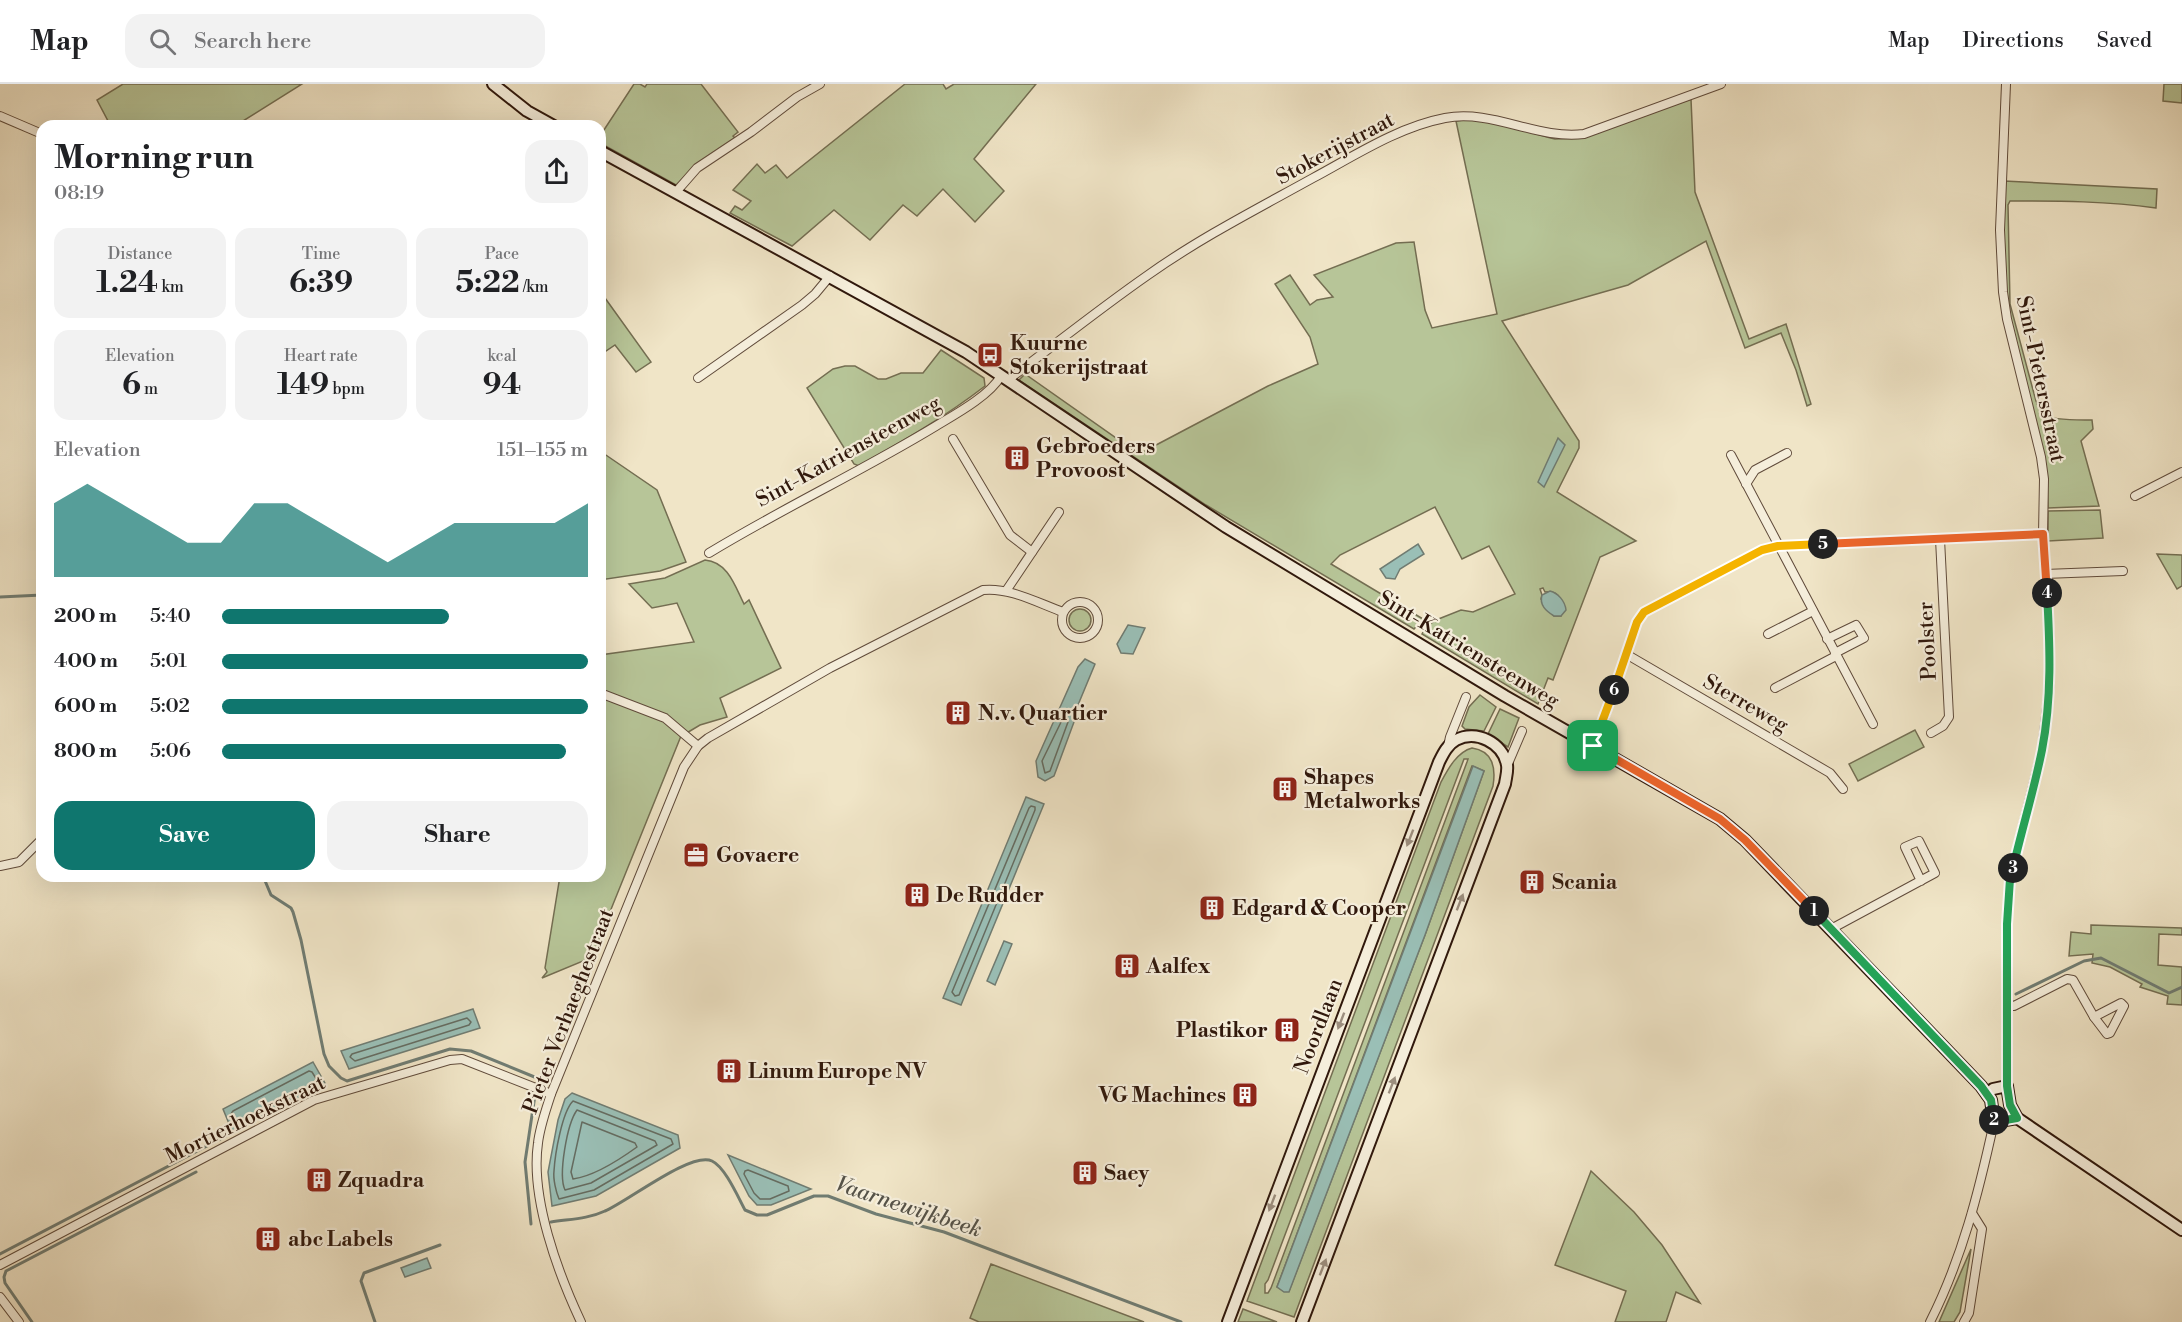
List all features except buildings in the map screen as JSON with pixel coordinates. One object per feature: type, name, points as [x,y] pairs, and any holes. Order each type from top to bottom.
[{"type":"street","points":[[493,84],[527,111],[543,120]]},
{"type":"street","points":[[676,192],[697,168],[751,132],[797,97],[820,84]]},
{"type":"street","name":"Stokerijstraat","points":[[1005,379],[1013,376],[1148,275],[1200,241],[1397,134],[1432,121],[1467,116],[1552,134],[1567,136],[1584,134],[1721,84]]},
{"type":"street","name":"Sint-Pietersstraat","points":[[2006,84],[2000,230],[2003,292],[2044,479],[2043,534],[2050,645],[2050,682],[2042,750],[2010,879],[2007,924],[2007,1086]]},
{"type":"street","points":[[0,116],[36,131]]},
{"type":"street","name":"Sint-Katriensteenweg","points":[[606,154],[936,334],[1226,527],[1486,684],[1720,819],[1745,840],[1987,1094],[1994,1110],[1994,1122]]},
{"type":"street","points":[[698,378],[815,294],[830,276]]},
{"type":"street","name":"Sint-Katriensteenweg","points":[[708,554],[750,528],[922,435],[1005,379]]},
{"type":"street","points":[[953,439],[1010,534],[1032,552]]},
{"type":"street","points":[[1746,484],[1755,470],[1787,453]]},
{"type":"street","points":[[1731,455],[1873,724]]},
{"type":"street","points":[[2135,496],[2182,472]]},
{"type":"street","points":[[1006,591],[1059,512]]},
{"type":"street","points":[[1593,746],[1637,622],[1644,612],[1762,550],[1778,546],[2043,534]]},
{"type":"street","name":"Poolster","points":[[1931,733],[1943,726],[1948,717],[1940,539]]},
{"type":"street","points":[[2045,574],[2123,571]]},
{"type":"street","name":"Pieter Verhaeghestraat","points":[[581,1322],[567,1293],[542,1214],[536,1172],[538,1143],[551,1094],[684,767],[698,746],[708,738],[830,668],[983,590],[1006,591],[1063,612]]},
{"type":"street","points":[[1083,602],[1094,608],[1098,619],[1097,626],[1090,635],[1073,637],[1062,624],[1063,612],[1071,603],[1083,602]]},
{"type":"street","points":[[1768,634],[1812,611]]},
{"type":"street","points":[[1776,688],[1864,638],[1856,625],[1827,639]]},
{"type":"street","name":"Sterreweg","points":[[1626,654],[1830,772],[1843,789]]},
{"type":"street","points":[[606,695],[665,718],[698,746]]},
{"type":"street","name":"Noordlaan","points":[[1227,1322],[1434,773],[1448,746],[1466,697]]},
{"type":"street","points":[[1302,1322],[1500,797],[1508,766],[1522,731]]},
{"type":"street","points":[[1448,746],[1464,737],[1483,738],[1500,748],[1508,766]]},
{"type":"street","points":[[1831,929],[1921,881],[1935,873],[1918,841],[1905,847],[1921,881]]},
{"type":"street","points":[[0,866],[19,862],[36,845]]},
{"type":"street","points":[[2007,1005],[2014,1006],[2067,979],[2073,980],[2094,1017]]},
{"type":"street","name":"Mortierhoekstraat","points":[[0,1265],[314,1100],[450,1060],[462,1059],[551,1094]]},
{"type":"street","points":[[1987,1094],[1993,1089],[2007,1086],[2010,1105],[2017,1118],[2182,1230]]},
{"type":"street","points":[[1930,1322],[1963,1245],[1994,1122],[2017,1118]]},
{"type":"street","points":[[1964,1322],[1969,1313],[1982,1229],[1972,1214]]},
{"type":"street","points":[[0,1297],[19,1322]]},
{"type":"green space","points":[[123,84],[302,84],[245,120],[107,120],[97,100]]},
{"type":"green space","points":[[634,84],[645,87],[647,84],[701,84],[738,132],[733,136],[736,139],[696,166],[676,185],[606,146],[606,127]]},
{"type":"green space","points":[[905,84],[943,84],[946,89],[954,84],[1036,84],[974,159],[1004,191],[975,222],[943,189],[917,216],[903,205],[870,240],[834,210],[792,246],[730,213],[735,206],[742,210],[751,201],[733,190],[757,164],[765,173],[776,165],[787,178]]},
{"type":"green space","points":[[2164,84],[2182,84],[2182,103],[2163,101]]},
{"type":"green space","points":[[1691,99],[1695,192],[1749,339],[1786,324],[1811,404],[1807,406],[1781,333],[1745,348],[1706,241],[1628,285],[1502,321],[1579,441],[1579,448],[1557,492],[1636,541],[1600,557],[1553,680],[1548,678],[1538,704],[1422,634],[1426,627],[1436,620],[1461,610],[1473,612],[1515,594],[1489,546],[1462,559],[1435,507],[1340,555],[1331,564],[1423,619],[1414,629],[1206,505],[1019,380],[1025,374],[1139,454],[1268,386],[1318,364],[1310,337],[1275,284],[1290,275],[1310,305],[1317,300],[1333,297],[1314,275],[1396,243],[1414,242],[1425,310],[1432,328],[1497,314],[1456,121],[1493,122],[1555,139],[1580,138]],"holes":[[[1543,588],[1545,592],[1558,595],[1561,602],[1561,616],[1554,616],[1541,599],[1540,589]]]},
{"type":"green space","points":[[2004,181],[2157,189],[2156,208],[2065,201],[2010,201],[2008,205],[2010,304],[2036,401],[2042,413],[2047,416],[2067,420],[2092,420],[2093,429],[2081,441],[2099,506],[2048,508],[2047,480],[2007,306]]},
{"type":"green space","points":[[606,299],[651,362],[636,372],[615,345],[606,351]]},
{"type":"green space","points":[[941,350],[984,378],[985,386],[908,438],[859,466],[854,464],[807,388],[833,369],[845,366],[855,366],[878,379],[886,379],[901,373],[923,373]]},
{"type":"green space","points":[[606,455],[657,490],[686,562],[660,571],[606,579]]},
{"type":"green space","points":[[2100,510],[2103,538],[2048,541],[2048,511]]},
{"type":"green space","points":[[2157,554],[2182,555],[2182,586],[2177,589]]},
{"type":"green space","points":[[705,560],[720,565],[730,576],[744,604],[749,600],[781,668],[720,698],[727,717],[700,725],[685,734],[665,718],[606,695],[606,654],[694,642],[677,603],[652,608],[629,584],[665,578]]},
{"type":"green space","points":[[1080,609],[1090,616],[1091,620],[1084,630],[1080,631],[1070,624],[1069,620],[1076,610]]},
{"type":"green space","points":[[1480,695],[1496,707],[1484,731],[1465,729],[1462,726],[1469,707]]},
{"type":"green space","points":[[606,699],[664,721],[681,736],[595,949],[588,959],[542,978],[547,972],[545,968],[559,882],[606,882]]},
{"type":"green space","points":[[1500,709],[1519,718],[1508,747],[1488,734]]},
{"type":"green space","points":[[1915,730],[1924,747],[1858,781],[1849,764]]},
{"type":"green space","points":[[1472,748],[1479,750],[1492,761],[1493,786],[1294,1317],[1247,1301],[1441,782],[1453,762]],"holes":[[[1464,759],[1468,759],[1271,1288],[1268,1293],[1265,1293],[1265,1284]],[[1472,766],[1484,771],[1425,935],[1289,1291],[1284,1291],[1277,1287]]]},
{"type":"green space","points":[[2091,925],[2182,928],[2182,935],[2159,934],[2158,965],[2182,967],[2182,1005],[2167,1004],[2168,996],[2140,987],[2142,984],[2110,967],[2092,963],[2093,954],[2069,956],[2071,932],[2091,934]]},
{"type":"green space","points":[[1591,1171],[1634,1212],[1662,1245],[1700,1303],[1676,1292],[1666,1322],[1615,1322],[1626,1291],[1555,1265]]},
{"type":"green space","points":[[1971,1249],[1960,1312],[1954,1322],[1939,1322]]},
{"type":"green space","points":[[991,1264],[1144,1322],[979,1322],[970,1318]]},
{"type":"green space","points":[[1243,1309],[1277,1322],[1238,1322]]},
{"type":"water","points":[[1558,438],[1565,445],[1544,487],[1538,482]]},
{"type":"water","points":[[1418,544],[1424,554],[1400,569],[1395,579],[1386,578],[1380,569]]},
{"type":"water","points":[[1550,591],[1563,601],[1566,610],[1561,616],[1554,616],[1542,605],[1542,595]]},
{"type":"water","points":[[1128,625],[1145,628],[1133,654],[1121,653],[1117,644]]},
{"type":"water","points":[[1085,659],[1095,664],[1073,717],[1074,722],[1054,776],[1045,781],[1038,777],[1036,761],[1078,667]]},
{"type":"water","points":[[1473,766],[1484,771],[1425,935],[1289,1292],[1284,1292],[1277,1287]]},
{"type":"water","points":[[1026,797],[1044,804],[961,1005],[943,998]]},
{"type":"water","points":[[1004,941],[1012,944],[995,985],[987,981]]},
{"type":"water","points":[[473,1009],[480,1028],[349,1069],[341,1051]]},
{"type":"water","points":[[313,1062],[326,1085],[232,1131],[223,1109]]},
{"type":"water","points":[[572,1093],[678,1135],[680,1148],[596,1196],[552,1206],[548,1172],[558,1120],[565,1099]]},
{"type":"water","points":[[728,1155],[811,1189],[771,1205],[757,1205],[749,1196]]},
{"type":"water","points":[[427,1258],[431,1268],[405,1277],[401,1268]]},
{"type":"waterway","name":"Vaarnewijkbeek","points":[[0,597],[36,595]]},
{"type":"waterway","name":"Vaarnewijkbeek","points":[[266,882],[271,895],[291,908],[293,912],[301,940],[324,1054],[329,1066],[341,1078],[347,1081],[450,1049],[471,1051],[537,1078]]},
{"type":"waterway","points":[[2016,994],[2084,961],[2101,958],[2169,993],[2182,987]]},
{"type":"waterway","name":"Vaarnewijkbeek","points":[[531,1224],[525,1162],[535,1095]]},
{"type":"waterway","points":[[0,1254],[230,1134]]},
{"type":"waterway","name":"Vaarnewijkbeek","points":[[551,1222],[599,1214],[675,1170],[702,1160],[712,1161],[722,1169],[745,1210],[757,1215],[767,1215],[814,1196],[828,1196],[876,1214],[944,1232],[1181,1322]]},
{"type":"waterway","points":[[32,1322],[5,1283],[6,1271],[196,1172]]},
{"type":"waterway","points":[[375,1322],[361,1281],[364,1273],[440,1245]]},
{"type":"place","name":"Kuurne Stokerijstraat","points":[[990,355]]},
{"type":"place","name":"Gebroeders Provoost","points":[[1017,458]]},
{"type":"place","name":"N.v. Quartier","points":[[958,713]]},
{"type":"place","name":"Shapes Metalworks","points":[[1285,789]]},
{"type":"place","name":"Govaere","points":[[696,855]]},
{"type":"place","name":"Scania","points":[[1532,882]]},
{"type":"place","name":"De Rudder","points":[[917,895]]},
{"type":"place","name":"Edgard & Cooper","points":[[1212,908]]},
{"type":"place","name":"Aalfex","points":[[1127,966]]},
{"type":"place","name":"Plastikor","points":[[1287,1030]]},
{"type":"place","name":"Linum Europe NV","points":[[729,1071]]},
{"type":"place","name":"VG Machines","points":[[1245,1095]]},
{"type":"place","name":"Saey","points":[[1085,1173]]},
{"type":"place","name":"Zquadra","points":[[319,1180]]},
{"type":"place","name":"abc Labels","points":[[268,1239]]},
{"type":"route","points":[[2043,534],[2050,682],[2042,750],[2010,879],[2007,924],[2007,1093],[2017,1118],[1994,1122],[1991,1100],[1981,1086],[1745,840],[1720,819],[1593,746],[1637,622],[1644,612],[1762,550],[1778,546],[2043,534]]}]
